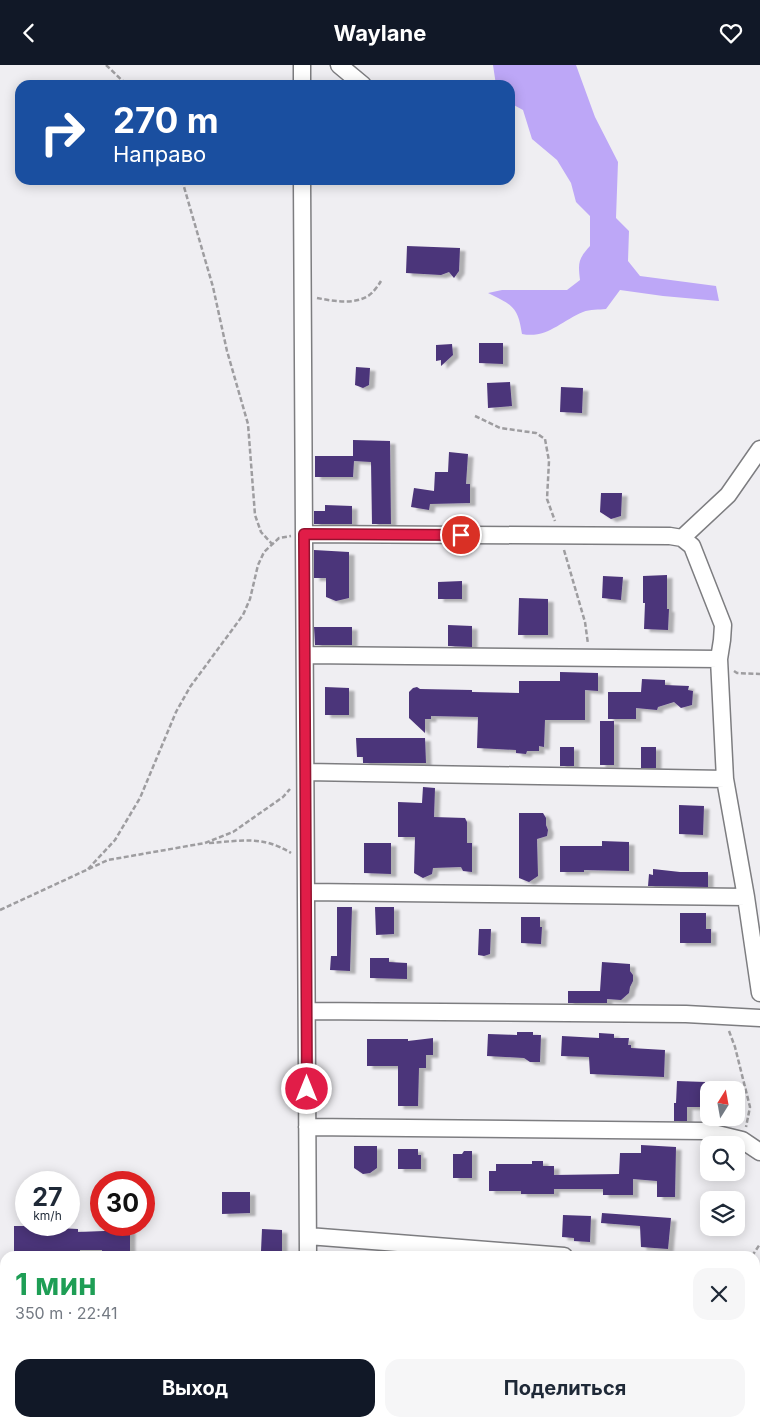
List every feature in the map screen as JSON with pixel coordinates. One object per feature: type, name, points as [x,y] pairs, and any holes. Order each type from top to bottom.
[{"type":"street","points":[[302,65],[302,80]]},
{"type":"street","points":[[338,65],[357,80]]},
{"type":"street","points":[[302,185],[308,1251]]},
{"type":"street","points":[[682,538],[728,495],[760,449]]},
{"type":"street","points":[[304,534],[670,536],[682,538],[692,545],[723,625],[719,659],[725,779],[746,897],[760,993]]},
{"type":"street","points":[[305,655],[719,659]]},
{"type":"street","points":[[306,772],[725,779]]},
{"type":"street","points":[[306,892],[746,897]]},
{"type":"street","points":[[307,1011],[676,1014],[760,1018]]},
{"type":"street","points":[[308,1127],[705,1131],[726,1136]]},
{"type":"street","points":[[745,1142],[760,1152]]},
{"type":"street","points":[[308,1236],[500,1251]]},
{"type":"path","points":[[106,65],[122,80]]},
{"type":"path","points":[[183,185],[213,287],[227,351],[248,425],[255,515],[261,532],[273,544]]},
{"type":"path","points":[[303,295],[335,301],[356,301],[369,296],[381,281]]},
{"type":"path","points":[[475,416],[500,428],[536,433],[545,439],[549,461],[547,499],[560,535],[585,622],[590,658]]},
{"type":"path","points":[[88,869],[115,840],[140,798],[176,713],[190,687],[243,615],[250,599],[264,552],[279,538],[304,534]]},
{"type":"path","points":[[719,659],[737,673],[760,674]]},
{"type":"path","points":[[205,843],[233,832],[283,797],[306,772]]},
{"type":"path","points":[[0,910],[108,861],[205,843],[257,840],[282,847],[306,863]]},
{"type":"path","points":[[724,1016],[735,1047],[750,1107],[748,1123],[743,1136]]},
{"type":"shaded area","points":[[493,65],[576,65],[595,117],[618,162],[616,218],[629,231],[628,261],[640,276],[716,286],[719,301],[620,290],[606,309],[583,312],[546,332],[531,335],[522,334],[516,312],[508,304],[488,293],[502,290],[567,290],[580,280],[580,261],[590,246],[590,216],[576,202],[571,183],[557,160],[532,139],[523,110],[515,106],[515,80],[495,80]]},
{"type":"building","points":[[407,246],[460,248],[459,271],[454,278],[449,272],[441,275],[406,273]]},
{"type":"building","points":[[479,343],[503,343],[503,364],[479,363]]},
{"type":"building","points":[[452,344],[453,355],[441,366],[441,360],[436,361],[436,345]]},
{"type":"building","points":[[356,367],[370,368],[369,385],[363,388],[355,385]]},
{"type":"building","points":[[510,382],[512,406],[488,408],[487,383]]},
{"type":"building","points":[[561,387],[583,388],[582,413],[560,412]]},
{"type":"building","points":[[353,440],[390,441],[391,524],[372,524],[371,462],[354,461],[353,477],[315,477],[315,456],[353,456]]},
{"type":"building","points":[[449,452],[468,454],[466,484],[470,484],[470,503],[430,504],[429,510],[411,507],[414,488],[434,491],[435,472],[448,472]]},
{"type":"building","points":[[601,493],[622,493],[621,516],[611,519],[600,512]]},
{"type":"building","points":[[325,505],[352,506],[352,524],[314,524],[314,511],[325,511]]},
{"type":"building","points":[[314,550],[349,552],[349,598],[336,601],[326,597],[326,578],[314,578]]},
{"type":"building","points":[[667,575],[668,630],[644,629],[643,576]]},
{"type":"building","points":[[603,576],[623,577],[621,600],[602,598]]},
{"type":"building","points":[[462,581],[462,599],[438,599],[438,582]]},
{"type":"building","points":[[519,598],[548,599],[548,635],[518,635]]},
{"type":"building","points":[[448,625],[472,626],[472,647],[448,646]]},
{"type":"building","points":[[314,627],[352,627],[352,645],[315,645]]},
{"type":"building","points":[[560,672],[598,673],[598,691],[585,690],[585,720],[545,720],[544,747],[539,746],[539,751],[527,751],[526,754],[516,753],[516,750],[477,748],[478,717],[431,716],[431,719],[425,719],[425,733],[409,718],[409,692],[413,688],[519,693],[519,681],[560,681]]},
{"type":"building","points":[[642,679],[665,680],[665,685],[689,686],[688,690],[693,691],[692,705],[681,708],[674,702],[658,707],[657,710],[636,708],[636,719],[608,719],[608,692],[641,692]]},
{"type":"building","points":[[325,687],[349,688],[349,715],[325,715]]},
{"type":"building","points":[[600,721],[614,721],[614,765],[600,765]]},
{"type":"building","points":[[356,738],[425,738],[426,763],[363,763],[363,757],[357,757]]},
{"type":"building","points":[[560,747],[574,747],[574,766],[560,766]]},
{"type":"building","points":[[641,747],[656,747],[656,768],[641,768]]},
{"type":"building","points":[[423,787],[435,788],[434,817],[465,818],[467,822],[467,843],[472,843],[472,872],[463,871],[461,867],[433,868],[432,874],[423,878],[414,873],[415,837],[398,837],[398,802],[422,803]]},
{"type":"building","points":[[679,805],[704,806],[703,835],[679,834]]},
{"type":"building","points":[[519,813],[543,813],[548,830],[547,836],[537,839],[538,876],[529,882],[519,878]]},
{"type":"building","points":[[602,841],[629,842],[629,871],[584,870],[584,872],[560,872],[560,846],[602,846]]},
{"type":"building","points":[[364,843],[391,843],[391,874],[364,873]]},
{"type":"building","points":[[653,869],[680,872],[708,872],[708,887],[648,886],[649,874],[653,875]]},
{"type":"building","points":[[337,907],[352,907],[350,971],[330,970],[331,956],[337,956]]},
{"type":"building","points":[[375,907],[394,907],[394,934],[376,935]]},
{"type":"building","points":[[680,913],[706,913],[706,929],[711,929],[711,943],[680,943]]},
{"type":"building","points":[[521,917],[540,917],[540,927],[542,927],[541,944],[521,943]]},
{"type":"building","points":[[479,929],[491,929],[490,954],[484,956],[478,955]]},
{"type":"building","points":[[370,958],[389,958],[389,962],[407,963],[407,979],[370,978]]},
{"type":"building","points":[[602,962],[630,964],[633,981],[629,993],[621,1000],[607,999],[607,1003],[568,1003],[568,991],[600,991]]},
{"type":"building","points":[[517,1032],[533,1032],[533,1035],[541,1035],[540,1062],[530,1062],[524,1058],[487,1056],[488,1034],[517,1035]]},
{"type":"building","points":[[599,1033],[614,1034],[614,1038],[629,1038],[628,1045],[631,1045],[631,1048],[665,1050],[664,1077],[590,1074],[589,1057],[561,1056],[562,1036],[599,1038]]},
{"type":"building","points":[[433,1038],[433,1055],[426,1055],[426,1068],[419,1068],[418,1106],[398,1106],[398,1066],[367,1066],[367,1039],[408,1039],[408,1041]]},
{"type":"building","points":[[677,1081],[700,1082],[700,1107],[687,1107],[687,1121],[674,1121],[674,1103],[676,1103]]},
{"type":"building","points":[[641,1145],[676,1147],[675,1197],[657,1197],[657,1181],[633,1179],[633,1195],[603,1195],[603,1189],[554,1189],[554,1194],[521,1194],[521,1191],[489,1191],[489,1171],[496,1171],[496,1164],[532,1164],[532,1161],[543,1161],[543,1166],[554,1166],[554,1175],[619,1174],[620,1153],[641,1153]]},
{"type":"building","points":[[354,1146],[377,1146],[377,1168],[370,1173],[363,1174],[354,1168]]},
{"type":"building","points":[[398,1149],[418,1149],[418,1155],[421,1155],[421,1169],[398,1169]]},
{"type":"building","points":[[464,1151],[472,1151],[472,1178],[453,1178],[453,1154],[462,1154]]},
{"type":"building","points":[[222,1192],[250,1192],[250,1213],[222,1214]]},
{"type":"building","points":[[602,1213],[671,1218],[668,1249],[641,1247],[640,1226],[601,1223]]},
{"type":"building","points":[[563,1215],[591,1216],[590,1242],[574,1241],[574,1238],[562,1237]]},
{"type":"building","points":[[14,1226],[15,1236],[80,1236],[80,1232],[90,1232],[90,1236],[130,1236],[130,1251],[14,1251]]},
{"type":"building","points":[[262,1229],[282,1230],[282,1251],[261,1251]]},
{"type":"route","points":[[307,1089],[304,534],[461,535]]}]
